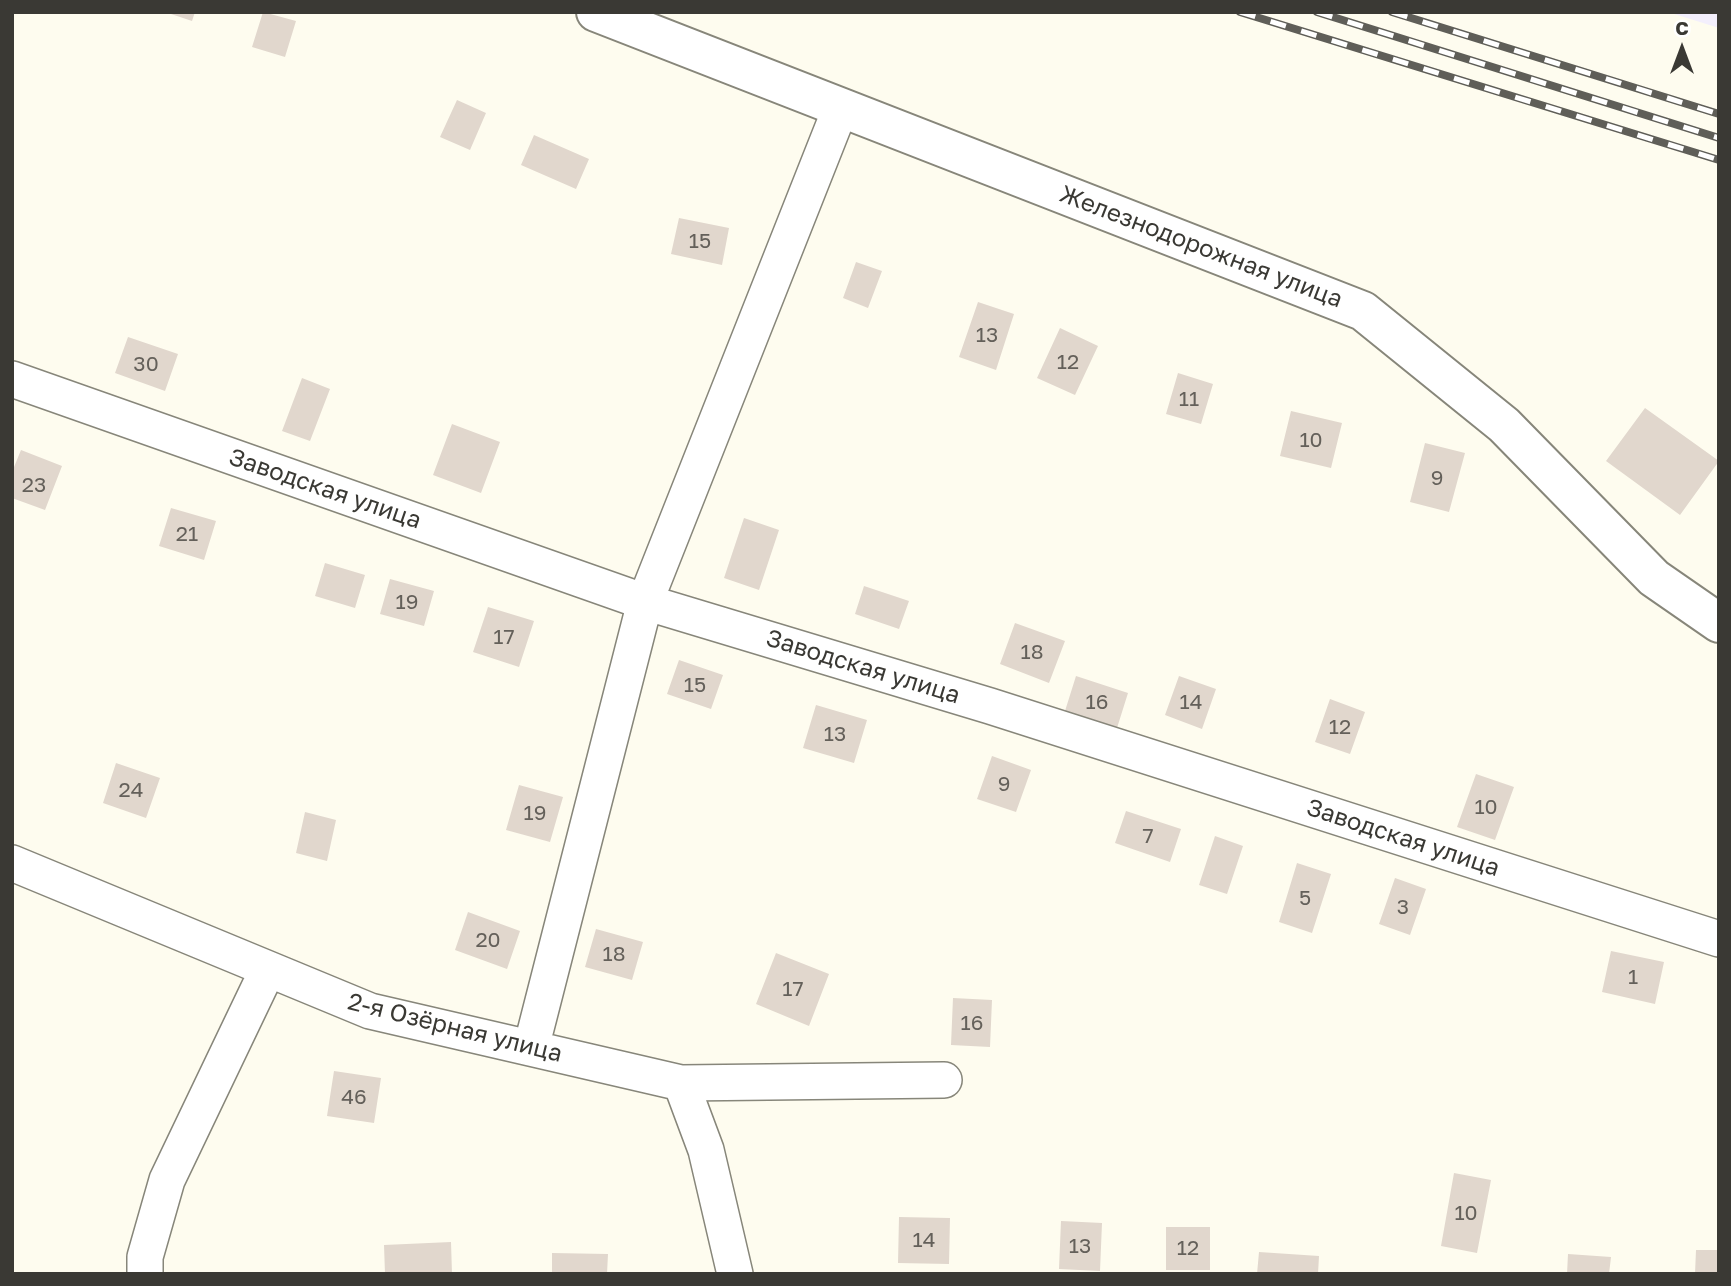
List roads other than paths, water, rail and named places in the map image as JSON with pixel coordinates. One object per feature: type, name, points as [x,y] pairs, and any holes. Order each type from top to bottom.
[{"type":"street","name":"Железнодорожная улица","points":[[596,12],[1363,311],[1504,425],[1654,578],[1719,623]]},
{"type":"street","points":[[531,1048],[645,602],[841,107]]},
{"type":"street","name":"Заводская улица","points":[[12,379],[645,602],[990,706],[1719,939]]},
{"type":"street","name":"2-я Озёрная улица","points":[[12,863],[370,1011],[681,1083],[944,1080]]},
{"type":"street","points":[[145,1274],[145,1257],[167,1180],[268,969]]},
{"type":"street","points":[[681,1083],[706,1150],[735,1274]]},
{"type":"railway","points":[[1240,12],[1719,160]]},
{"type":"railway","points":[[1317,12],[1719,138]]},
{"type":"railway","points":[[1392,12],[1719,114]]}]
